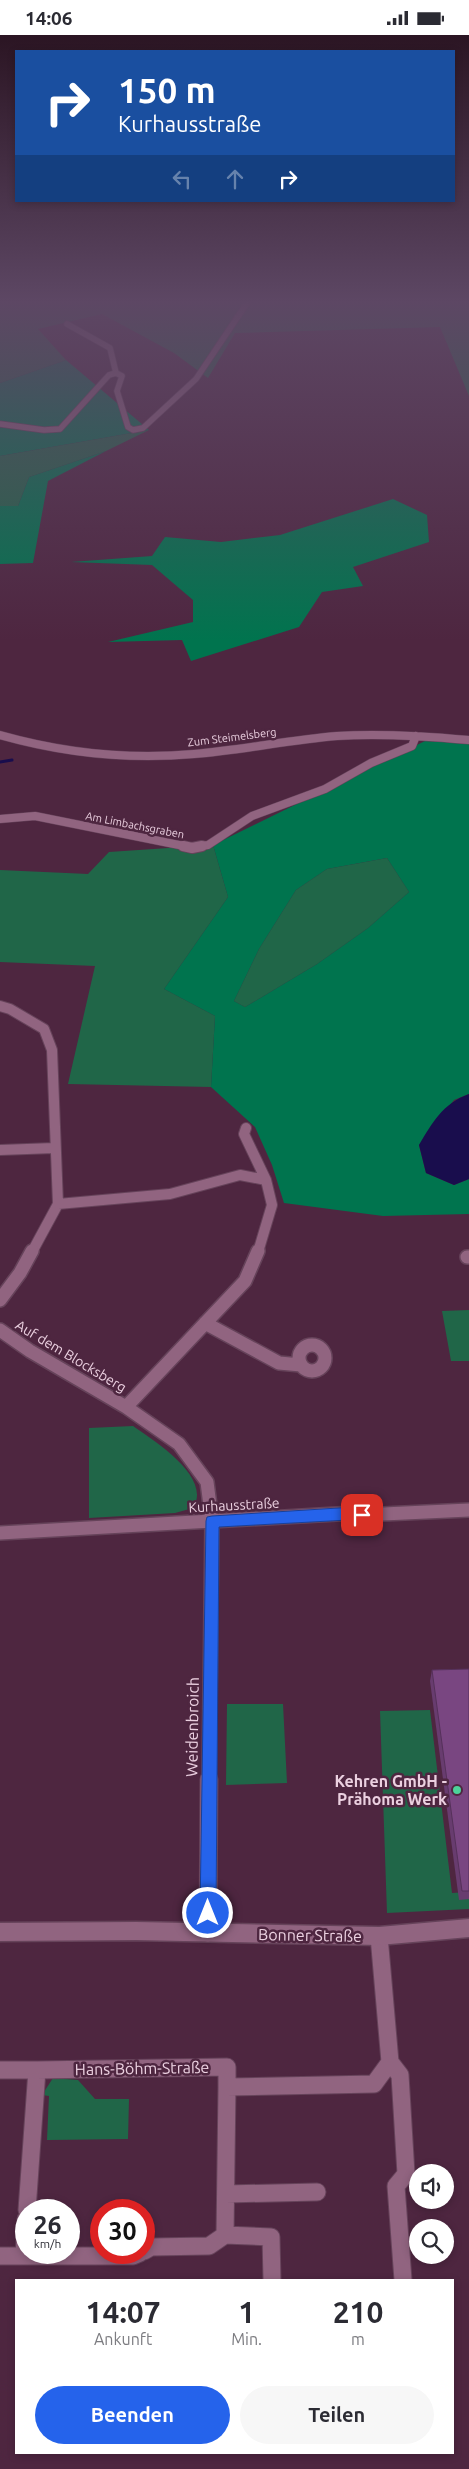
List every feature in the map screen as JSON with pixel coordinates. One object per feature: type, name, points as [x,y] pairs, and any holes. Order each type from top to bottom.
[{"type":"main road","name":"Bonner Straße","points":[[0,1932],[379,1936],[469,1928]]},
{"type":"street","points":[[0,424],[44,430],[60,429],[74,414]]},
{"type":"street","points":[[124,414],[128,427],[133,430],[143,428],[159,414]]},
{"type":"street","name":"Zum Steimelsberg","points":[[0,735],[61,750],[139,757],[174,756],[274,743],[360,735],[416,736],[469,740]]},
{"type":"street","name":"Am Limbachsgraben","points":[[0,819],[35,816],[192,848],[208,845],[252,816],[275,805],[325,789],[371,763],[412,746],[416,736]]},
{"type":"street","points":[[0,1006],[10,1009],[44,1029],[52,1050],[54,1148],[58,1204],[20,1273],[0,1300]]},
{"type":"street","name":"Auf dem Blocksberg","points":[[126,1407],[245,1281],[254,1264],[272,1205],[266,1180],[244,1134],[246,1128]]},
{"type":"street","points":[[0,1150],[54,1148]]},
{"type":"street","points":[[58,1204],[170,1193],[240,1175],[266,1180]]},
{"type":"street","points":[[205,1323],[280,1363],[317,1369],[330,1358],[319,1349],[305,1349],[299,1354],[301,1365]]},
{"type":"street","name":"Auf dem Blocksberg","points":[[0,1330],[30,1351],[126,1407],[179,1444],[207,1482],[212,1521]]},
{"type":"street","name":"Kurhausstraße","points":[[0,1533],[354,1513],[362,1515],[469,1510]]},
{"type":"street","name":"Weidenbroich","points":[[208,1933],[212,1521]]},
{"type":"street","points":[[379,1936],[390,2062],[400,2075],[406,2160],[406,2174],[396,2186],[403,2279]]},
{"type":"street","points":[[225,2235],[227,2087],[374,2084],[390,2062]]},
{"type":"street","name":"Hans-Böhm-Straße","points":[[0,2070],[228,2067],[227,2087]]},
{"type":"street","points":[[28,2199],[37,2070]]},
{"type":"street","points":[[226,2194],[317,2192]]},
{"type":"street","points":[[155,2247],[209,2245],[225,2235],[271,2237],[272,2279]]},
{"type":"street","points":[[0,2256],[15,2256]]},
{"type":"green space","points":[[0,414],[130,414],[149,430],[0,456]]},
{"type":"green space","points":[[149,430],[106,451],[29,477],[18,506],[0,506],[0,456]]},
{"type":"green space","points":[[106,451],[48,481],[33,563],[0,564],[0,506],[18,506],[29,477]]},
{"type":"green space","points":[[393,499],[427,515],[429,542],[353,567],[363,586],[322,592],[299,627],[191,661],[182,640],[108,642],[193,622],[193,600],[152,565],[71,562],[152,556],[165,537],[221,542],[280,535]]},
{"type":"green space","points":[[425,741],[469,742],[469,1094],[454,1100],[419,1145],[426,1173],[454,1185],[469,1179],[469,1214],[383,1216],[284,1203],[272,1165],[255,1127],[211,1087],[215,1016],[164,989],[228,897],[213,845]],"holes":[[[387,858],[409,892],[368,928],[317,964],[245,1007],[234,1001],[259,949],[296,890],[327,869]]]},
{"type":"green space","points":[[213,845],[228,897],[164,989],[215,1016],[211,1087],[68,1084],[95,966],[0,962],[0,870],[88,874],[109,852]]},
{"type":"green space","points":[[387,858],[409,892],[368,928],[317,964],[245,1007],[234,1001],[259,949],[296,890],[327,869]]},
{"type":"green space","points":[[469,1310],[469,1361],[451,1361],[442,1311]]},
{"type":"green space","points":[[133,1426],[166,1450],[188,1472],[195,1484],[197,1496],[193,1508],[175,1513],[89,1518],[89,1428]]},
{"type":"green space","points":[[227,1704],[283,1704],[287,1783],[226,1785]]},
{"type":"green space","points":[[430,1710],[452,1893],[469,1892],[469,1909],[387,1913],[380,1711]]},
{"type":"green space","points":[[53,2078],[78,2080],[95,2099],[129,2099],[128,2139],[47,2140],[49,2096],[42,2095]]},
{"type":"shaded area","points":[[469,1094],[469,1179],[454,1185],[426,1173],[419,1145],[434,1121],[445,1108]]},
{"type":"building","name":"Kehren GmbH - Prähoma Werk","points":[[469,1669],[469,1891],[462,1891],[432,1670]]},
{"type":"waterway","points":[[0,762],[12,760]]},
{"type":"place","name":"Kehren GmbH - Prähoma Werk","points":[[457,1790]]},
{"type":"route","points":[[208,1913],[212,1521],[354,1513],[362,1515]]}]
